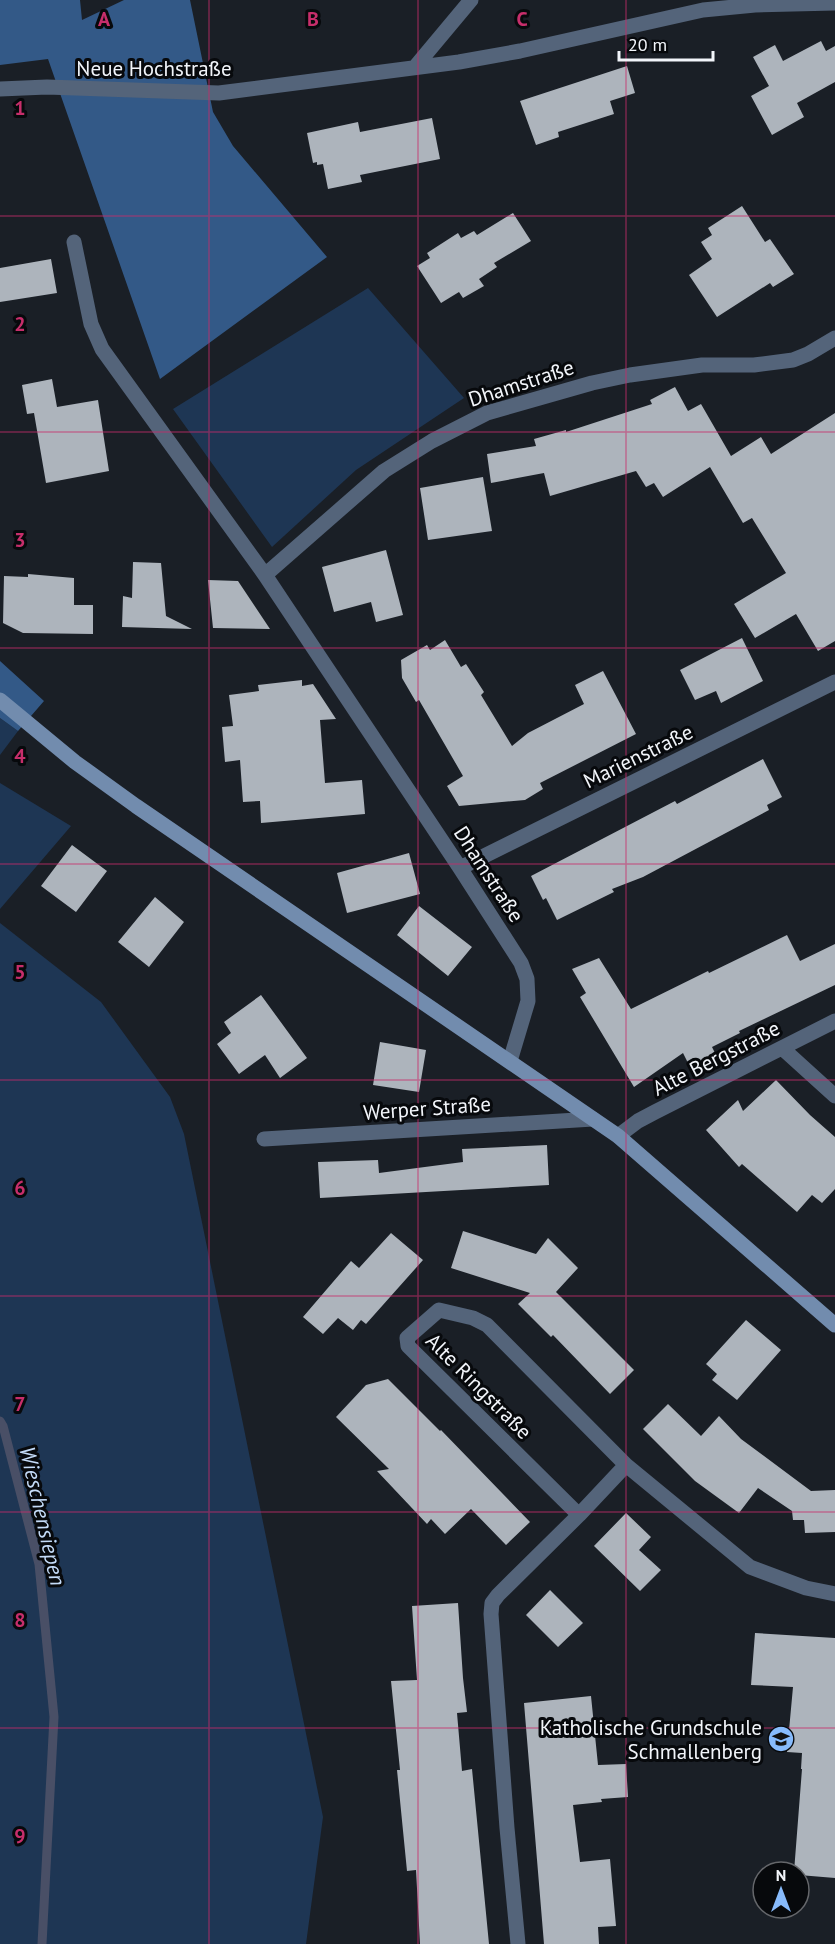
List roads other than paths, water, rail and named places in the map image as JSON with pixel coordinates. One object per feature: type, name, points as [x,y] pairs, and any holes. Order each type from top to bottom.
[{"type":"main road","points":[[0,700],[75,762],[136,806],[618,1136],[835,1325]]},
{"type":"street","points":[[415,67],[471,0]]},
{"type":"street","name":"Neue Hochstraße","points":[[0,89],[47,87],[219,93],[459,62],[520,51],[703,10],[835,3]]},
{"type":"street","name":"Dhamstraße","points":[[74,242],[92,324],[102,349],[265,575],[521,963],[527,979],[528,1001],[510,1061]]},
{"type":"street","name":"Dhamstraße","points":[[265,575],[384,471],[432,441],[487,413],[592,382],[630,375],[702,365],[754,365],[793,360],[835,338]]},
{"type":"street","name":"Marienstraße","points":[[460,868],[835,682]]},
{"type":"street","name":"Alte Bergstraße","points":[[618,1136],[638,1121],[835,1021]]},
{"type":"street","points":[[782,1048],[835,1096]]},
{"type":"street","name":"Werper Straße","points":[[264,1139],[593,1119]]},
{"type":"street","name":"Alte Ringstraße","points":[[579,1515],[408,1346],[407,1338],[439,1310],[481,1321],[487,1325],[626,1465],[750,1567],[806,1588],[835,1594]]},
{"type":"street","points":[[518,1944],[490,1614],[492,1603],[626,1465]]},
{"type":"waterway","name":"Wieschensiepen","points":[[0,1421],[39,1564],[54,1717],[42,1944]]},
{"type":"place","name":"Katholische Grundschule Schmallenberg","points":[[781,1739]]}]
